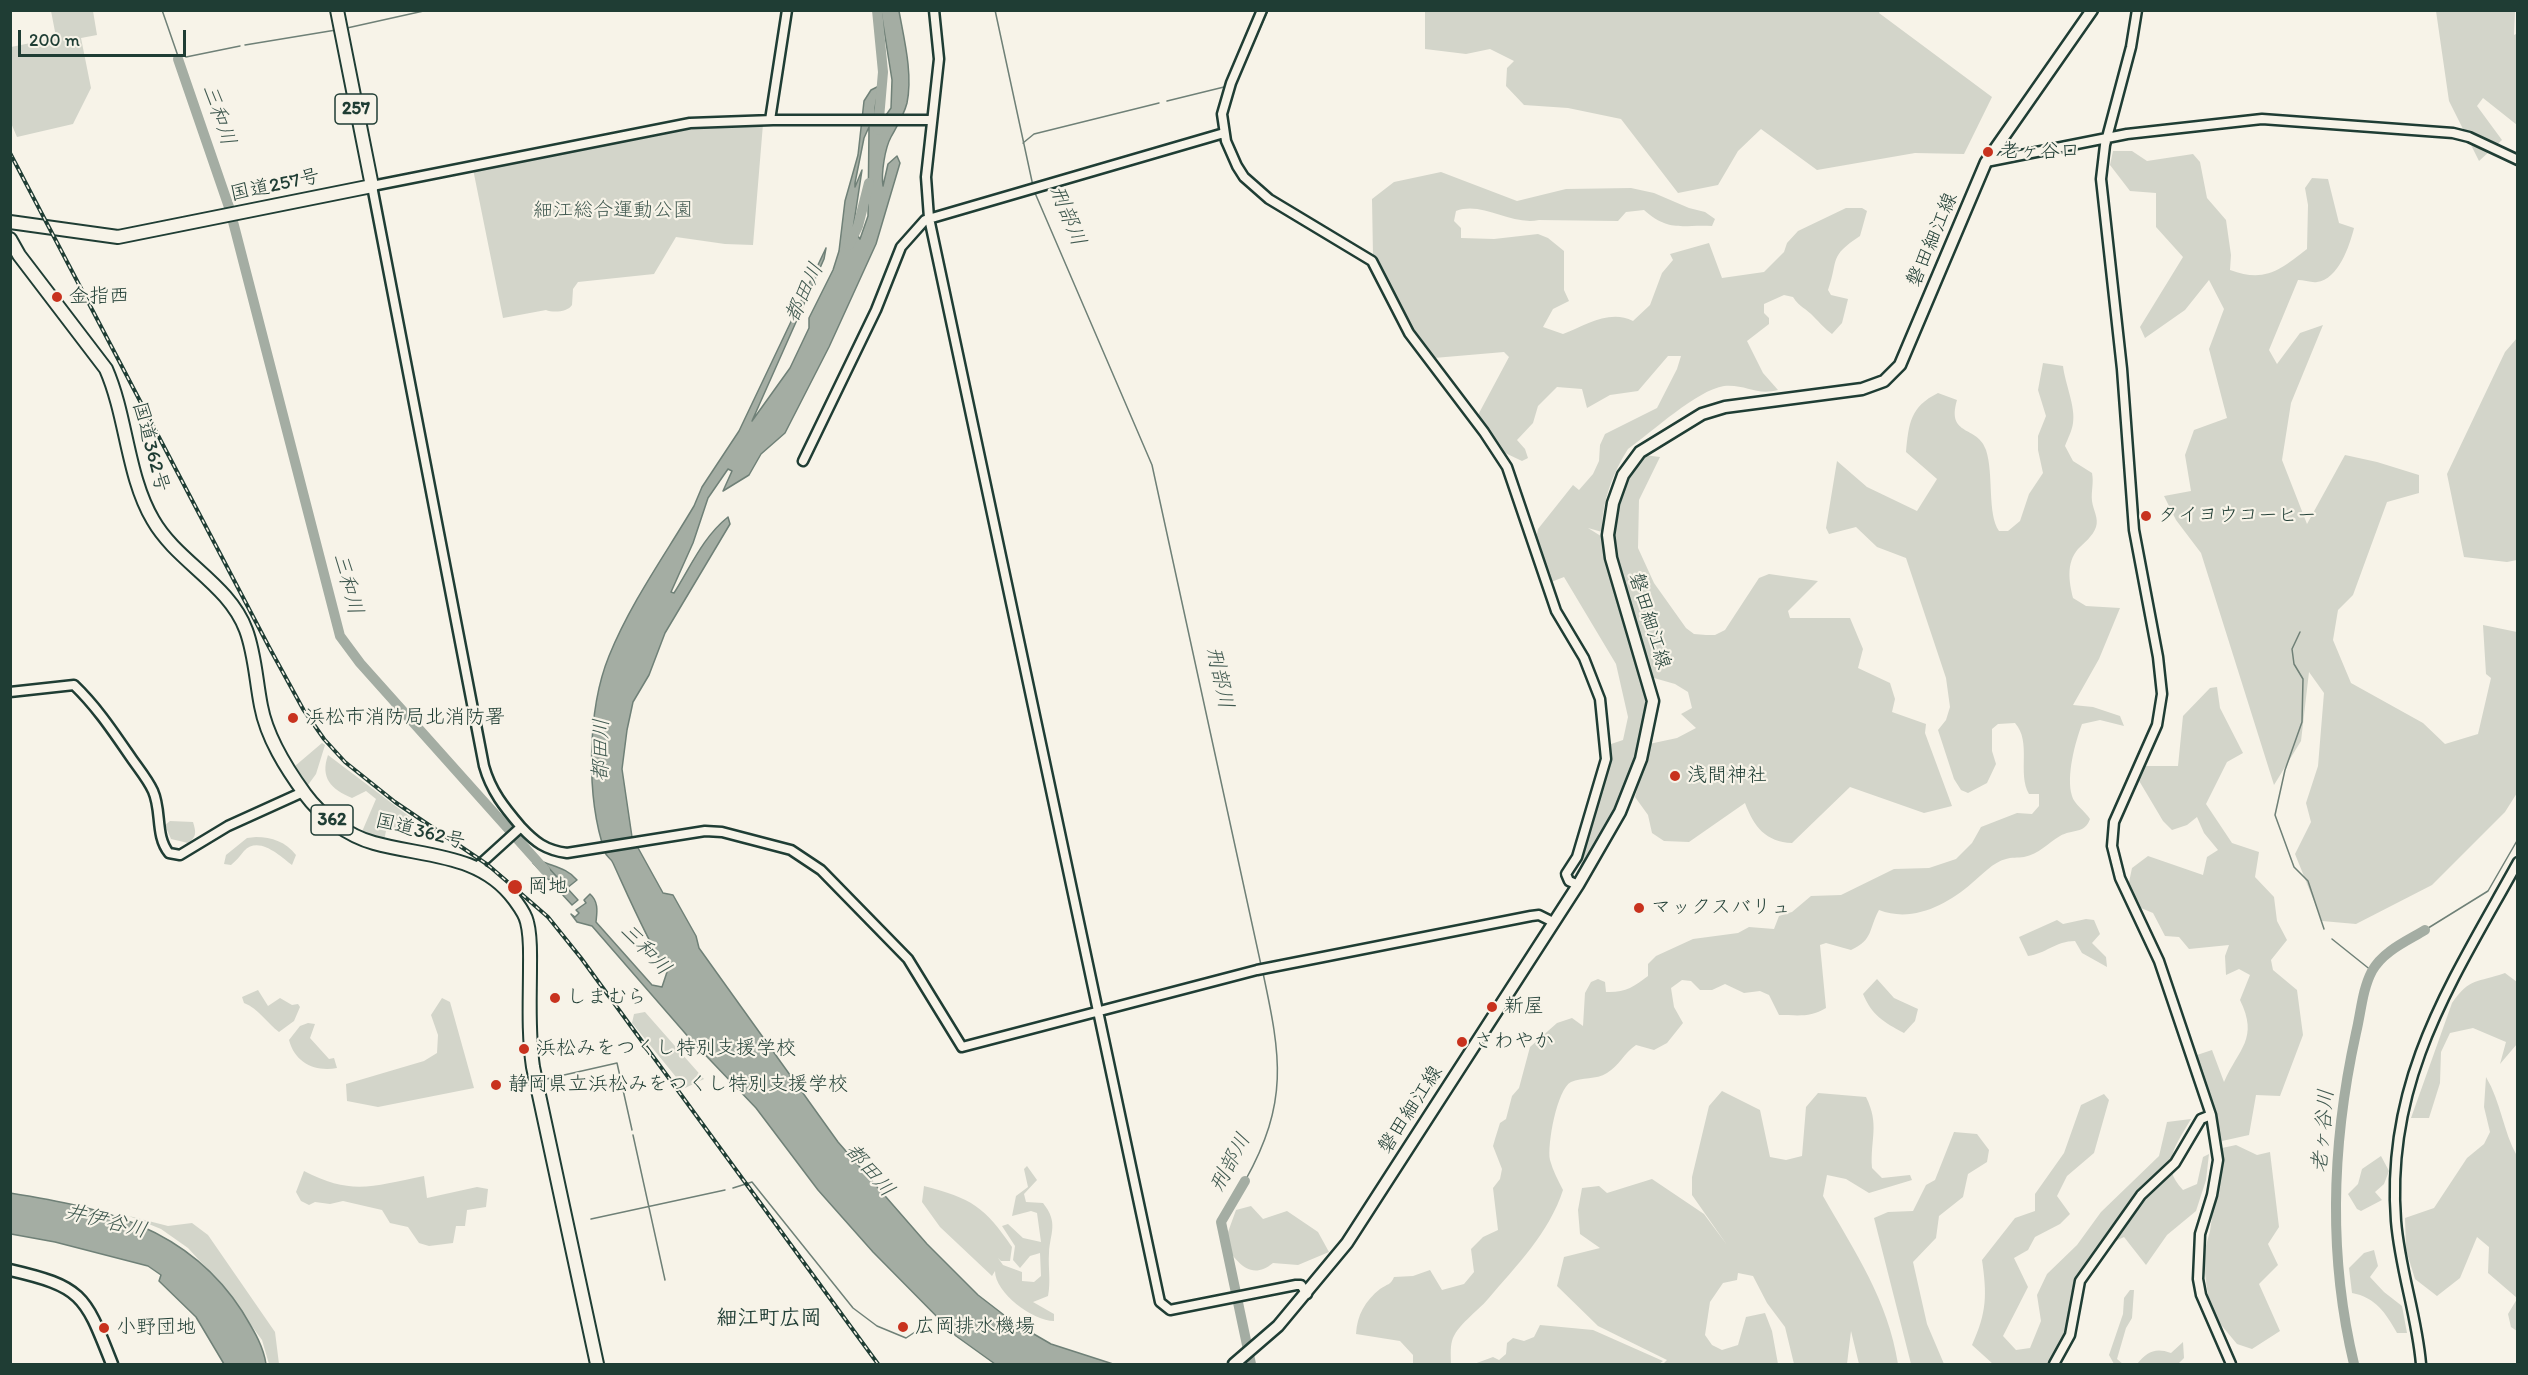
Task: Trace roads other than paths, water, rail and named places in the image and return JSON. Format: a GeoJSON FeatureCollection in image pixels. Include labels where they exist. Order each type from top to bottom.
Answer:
{"type":"FeatureCollection","features":[{"type":"Feature","properties":{"kind":"highway","name":"257"},"geometry":{"type":"LineString","coordinates":[[337,10],[372,186]]}},
{"type":"Feature","properties":{"kind":"highway","name":"国道257号"},"geometry":{"type":"LineString","coordinates":[[10,222],[118,237],[372,186]]}},
{"type":"Feature","properties":{"kind":"highway","name":"国道362号"},"geometry":{"type":"LineString","coordinates":[[10,239],[19,255],[106,369],[115,390],[140,490],[153,521],[173,548],[227,599],[238,614],[246,630],[253,654],[265,724],[271,739],[303,792],[319,810],[359,837],[373,843],[456,860],[477,867],[510,893],[527,920],[530,935],[529,1042],[597,1365]]}},
{"type":"Feature","properties":{"kind":"main road","name":"磐田細江線"},"geometry":{"type":"LineString","coordinates":[[1234,1365],[1278,1326],[1307,1294],[1347,1243],[1578,885],[1620,812],[1641,759],[1653,701],[1611,558],[1608,535],[1613,502],[1623,475],[1640,452],[1702,414],[1725,407],[1862,389],[1884,381],[1900,365],[1986,162],[2092,10]]}},
{"type":"Feature","properties":{"kind":"main road"},"geometry":{"type":"LineString","coordinates":[[10,1270],[51,1279],[70,1288],[84,1303],[96,1324],[112,1365]]}},
{"type":"Feature","properties":{"kind":"street"},"geometry":{"type":"LineString","coordinates":[[770,120],[787,10]]}},
{"type":"Feature","properties":{"kind":"street"},"geometry":{"type":"LineString","coordinates":[[934,10],[939,59],[926,177],[929,218],[1160,1302],[1170,1310],[1296,1285],[1301,1285],[1307,1294]]}},
{"type":"Feature","properties":{"kind":"street"},"geometry":{"type":"LineString","coordinates":[[1262,10],[1225,100],[1224,133],[1237,166],[1251,184],[1269,199],[1372,261],[1409,333],[1484,432],[1507,467],[1556,610],[1584,658],[1600,699],[1606,759],[1577,857],[1566,874],[1569,881],[1578,885]]}},
{"type":"Feature","properties":{"kind":"street"},"geometry":{"type":"LineString","coordinates":[[2137,10],[2135,31],[2102,168],[2102,199],[2122,369],[2133,520],[2158,657],[2162,694],[2157,725],[2114,822],[2112,846],[2120,878],[2159,961],[2211,1114],[2218,1160],[2212,1195],[2200,1234],[2198,1279],[2201,1295],[2231,1365]]}},
{"type":"Feature","properties":{"kind":"street"},"geometry":{"type":"LineString","coordinates":[[1986,162],[2108,137],[2278,118],[2453,133],[2469,137],[2517,160]]}},
{"type":"Feature","properties":{"kind":"street"},"geometry":{"type":"LineString","coordinates":[[932,120],[770,120],[690,123],[372,186],[484,766],[489,785],[519,829],[537,844],[550,851],[567,853],[705,831],[722,832],[791,850],[808,860],[908,958],[963,1047],[1257,970],[1531,916],[1539,915],[1553,922]]}},
{"type":"Feature","properties":{"kind":"street"},"geometry":{"type":"LineString","coordinates":[[803,461],[876,309],[901,247],[929,218],[1224,133]]}},
{"type":"Feature","properties":{"kind":"street"},"geometry":{"type":"LineString","coordinates":[[10,692],[74,685],[85,695],[100,712],[152,790],[158,805],[163,845],[169,853],[180,855],[228,826],[303,792]]}},
{"type":"Feature","properties":{"kind":"street"},"geometry":{"type":"LineString","coordinates":[[477,867],[519,829]]}},
{"type":"Feature","properties":{"kind":"street"},"geometry":{"type":"LineString","coordinates":[[2421,1365],[2396,1222],[2399,1131],[2411,1078],[2427,1032],[2517,862]]}},
{"type":"Feature","properties":{"kind":"street"},"geometry":{"type":"LineString","coordinates":[[2054,1365],[2070,1335],[2080,1281],[2110,1242],[2140,1195],[2175,1163],[2201,1119],[2211,1114]]}},
{"type":"Feature","properties":{"kind":"water"},"geometry":{"type":"Polygon","coordinates":[[[881,11],[899,11],[907,57],[909,92],[906,107],[885,154],[883,186],[888,164],[897,156],[900,163],[876,244],[829,347],[785,433],[761,454],[749,475],[723,491],[732,471],[728,469],[708,498],[693,543],[671,592],[674,593],[711,534],[728,517],[730,524],[665,633],[649,675],[633,702],[622,769],[632,837],[663,893],[673,895],[696,936],[699,948],[838,1142],[927,1244],[978,1295],[1013,1322],[1051,1344],[1113,1364],[995,1364],[956,1336],[873,1252],[818,1190],[756,1108],[691,1040],[592,926],[577,922],[571,914],[575,917],[579,913],[576,910],[586,903],[584,900],[590,894],[596,904],[596,922],[652,985],[662,987],[667,972],[645,932],[612,861],[606,854],[599,830],[592,780],[592,754],[596,702],[602,678],[618,636],[638,598],[694,506],[702,487],[739,431],[826,248],[824,259],[752,421],[790,368],[809,328],[809,318],[833,270],[839,251],[845,201],[858,155],[864,101],[871,90],[879,86],[875,108],[877,128],[891,108],[892,80],[881,11]],[[869,127],[864,138],[855,183],[855,187],[862,170],[853,229],[860,239],[868,216],[869,127]]]}},
{"type":"Feature","properties":{"kind":"water"},"geometry":{"type":"Polygon","coordinates":[[[530,853],[535,858],[572,875],[577,880],[567,888],[578,900],[572,905],[533,863],[530,853]]]}},
{"type":"Feature","properties":{"kind":"water","name":"井伊谷川"},"geometry":{"type":"Polygon","coordinates":[[[10,1193],[78,1206],[110,1215],[169,1240],[196,1259],[220,1282],[253,1330],[266,1364],[224,1364],[196,1317],[159,1281],[161,1275],[148,1266],[55,1242],[11,1234],[10,1193]]]}},
{"type":"Feature","properties":{"kind":"waterway"},"geometry":{"type":"LineString","coordinates":[[162,10],[179,59]]}},
{"type":"Feature","properties":{"kind":"waterway"},"geometry":{"type":"LineString","coordinates":[[347,28],[428,10]]}},
{"type":"Feature","properties":{"kind":"waterway","name":"都田川"},"geometry":{"type":"LineString","coordinates":[[877,10],[883,72],[878,130]]}},
{"type":"Feature","properties":{"kind":"waterway","name":"刑部川"},"geometry":{"type":"LineString","coordinates":[[995,10],[1033,186]]}},
{"type":"Feature","properties":{"kind":"waterway"},"geometry":{"type":"LineString","coordinates":[[1235,85],[1268,10]]}},
{"type":"Feature","properties":{"kind":"waterway"},"geometry":{"type":"LineString","coordinates":[[245,45],[336,30]]}},
{"type":"Feature","properties":{"kind":"waterway"},"geometry":{"type":"LineString","coordinates":[[186,57],[240,46]]}},
{"type":"Feature","properties":{"kind":"waterway","name":"三和川"},"geometry":{"type":"LineString","coordinates":[[178,59],[230,210],[340,636],[360,663],[545,870]]}},
{"type":"Feature","properties":{"kind":"waterway"},"geometry":{"type":"LineString","coordinates":[[1167,101],[1224,87]]}},
{"type":"Feature","properties":{"kind":"waterway"},"geometry":{"type":"LineString","coordinates":[[1023,143],[1034,134],[1159,103]]}},
{"type":"Feature","properties":{"kind":"waterway","name":"都田川"},"geometry":{"type":"LineString","coordinates":[[849,245],[858,226],[869,183]]}},
{"type":"Feature","properties":{"kind":"waterway","name":"刑部川"},"geometry":{"type":"LineString","coordinates":[[1035,193],[1152,465],[1261,965]]}},
{"type":"Feature","properties":{"kind":"waterway"},"geometry":{"type":"LineString","coordinates":[[2300,632],[2292,649],[2294,664],[2303,679],[2302,722],[2285,770],[2275,815],[2294,867],[2308,881],[2324,929]]}},
{"type":"Feature","properties":{"kind":"waterway"},"geometry":{"type":"LineString","coordinates":[[2425,930],[2488,891],[2518,839]]}},
{"type":"Feature","properties":{"kind":"waterway","name":"老ヶ谷川"},"geometry":{"type":"LineString","coordinates":[[2354,1364],[2340,1282],[2336,1199],[2338,1157],[2348,1074],[2364,994],[2372,971],[2389,952],[2425,930]]}},
{"type":"Feature","properties":{"kind":"waterway"},"geometry":{"type":"LineString","coordinates":[[2332,939],[2372,971]]}},
{"type":"Feature","properties":{"kind":"waterway","name":"刑部川"},"geometry":{"type":"LineString","coordinates":[[1245,1181],[1259,1153],[1275,1103],[1277,1055],[1263,973]]}},
{"type":"Feature","properties":{"kind":"waterway"},"geometry":{"type":"LineString","coordinates":[[542,1080],[617,1063],[632,1130]]}},
{"type":"Feature","properties":{"kind":"waterway"},"geometry":{"type":"LineString","coordinates":[[633,1135],[665,1280]]}},
{"type":"Feature","properties":{"kind":"waterway","name":"刑部川"},"geometry":{"type":"LineString","coordinates":[[1245,1181],[1221,1222],[1251,1364]]}},
{"type":"Feature","properties":{"kind":"waterway"},"geometry":{"type":"LineString","coordinates":[[733,1188],[752,1182],[853,1308],[877,1326],[906,1338],[915,1332]]}},
{"type":"Feature","properties":{"kind":"waterway"},"geometry":{"type":"LineString","coordinates":[[591,1219],[725,1190]]}},
{"type":"Feature","properties":{"kind":"railway"},"geometry":{"type":"LineString","coordinates":[[10,153],[269,647],[303,709],[324,739],[345,762],[395,802],[488,865],[548,917],[581,958],[878,1364]]}},
{"type":"Feature","properties":{"kind":"place","name":"老ヶ谷口"},"geometry":{"type":"Point","coordinates":[1988,152]}},
{"type":"Feature","properties":{"kind":"place","name":"金指西"},"geometry":{"type":"Point","coordinates":[57,297]}},
{"type":"Feature","properties":{"kind":"place","name":"タイヨウコーヒー"},"geometry":{"type":"Point","coordinates":[2146,516]}},
{"type":"Feature","properties":{"kind":"place","name":"浜松市消防局北消防署"},"geometry":{"type":"Point","coordinates":[293,718]}},
{"type":"Feature","properties":{"kind":"place","name":"浅間神社"},"geometry":{"type":"Point","coordinates":[1675,776]}},
{"type":"Feature","properties":{"kind":"place","name":"岡地"},"geometry":{"type":"Point","coordinates":[515,887]}},
{"type":"Feature","properties":{"kind":"place","name":"マックスバリュ"},"geometry":{"type":"Point","coordinates":[1639,908]}},
{"type":"Feature","properties":{"kind":"place","name":"しまむら"},"geometry":{"type":"Point","coordinates":[555,998]}},
{"type":"Feature","properties":{"kind":"place","name":"新屋"},"geometry":{"type":"Point","coordinates":[1492,1007]}},
{"type":"Feature","properties":{"kind":"place","name":"さわやか"},"geometry":{"type":"Point","coordinates":[1462,1042]}},
{"type":"Feature","properties":{"kind":"place","name":"浜松みをつくし特別支援学校"},"geometry":{"type":"Point","coordinates":[524,1049]}},
{"type":"Feature","properties":{"kind":"place","name":"静岡県立浜松みをつくし特別支援学校"},"geometry":{"type":"Point","coordinates":[496,1085]}},
{"type":"Feature","properties":{"kind":"place","name":"広岡排水機場"},"geometry":{"type":"Point","coordinates":[903,1327]}},
{"type":"Feature","properties":{"kind":"place","name":"小野団地"},"geometry":{"type":"Point","coordinates":[104,1328]}},
{"type":"Feature","properties":{"kind":"district","name":"細江町広岡"},"geometry":{"type":"Point","coordinates":[769,1319]}},
{"type":"Feature","properties":{"kind":"park label","name":"細江総合運動公園"},"geometry":{"type":"Point","coordinates":[613,211]}}]}
